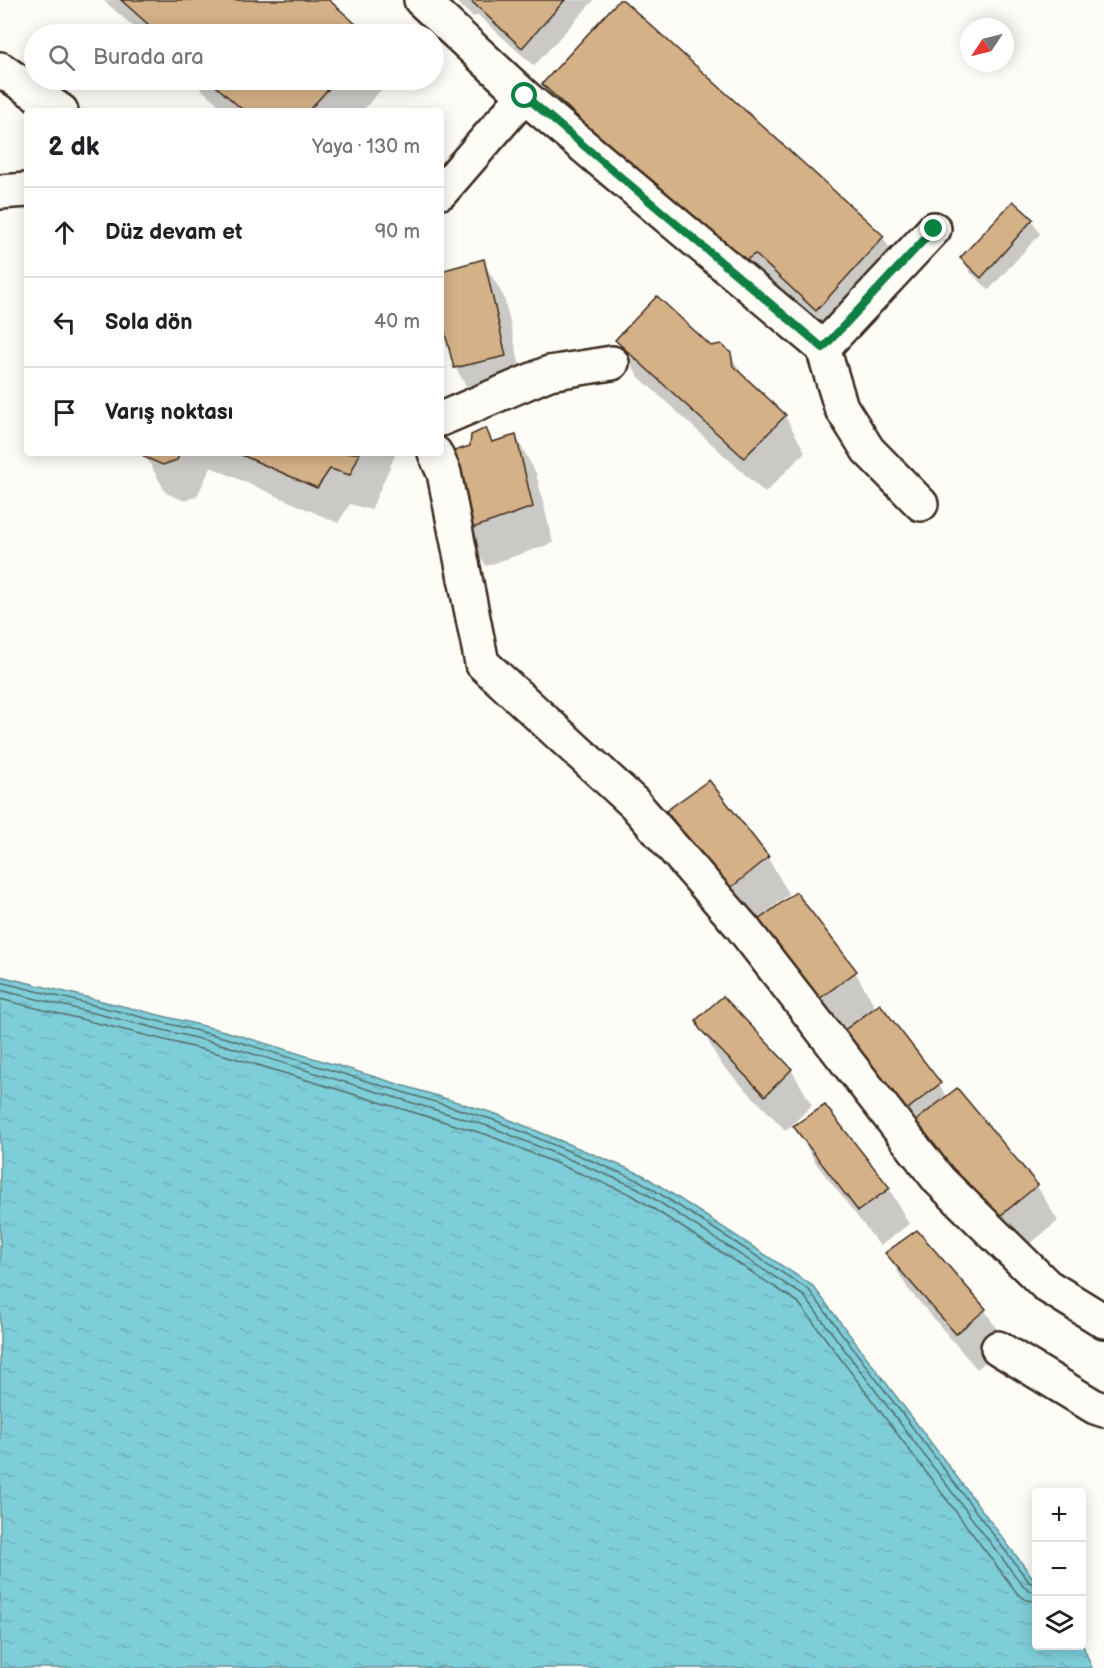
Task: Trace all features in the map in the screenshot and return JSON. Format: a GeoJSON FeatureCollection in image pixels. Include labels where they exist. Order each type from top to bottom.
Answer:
{"type":"FeatureCollection","features":[{"type":"Feature","properties":{"kind":"street"},"geometry":{"type":"LineString","coordinates":[[421,0],[525,96],[823,348],[841,407],[868,450],[921,504]]}},
{"type":"Feature","properties":{"kind":"street"},"geometry":{"type":"LineString","coordinates":[[0,69],[24,89]]}},
{"type":"Feature","properties":{"kind":"street"},"geometry":{"type":"LineString","coordinates":[[26,90],[44,105]]}},
{"type":"Feature","properties":{"kind":"street"},"geometry":{"type":"LineString","coordinates":[[444,189],[525,96]]}},
{"type":"Feature","properties":{"kind":"street"},"geometry":{"type":"LineString","coordinates":[[0,192],[24,190]]}},
{"type":"Feature","properties":{"kind":"street"},"geometry":{"type":"LineString","coordinates":[[823,348],[934,229]]}},
{"type":"Feature","properties":{"kind":"street"},"geometry":{"type":"LineString","coordinates":[[444,418],[549,373],[612,363]]}},
{"type":"Feature","properties":{"kind":"street"},"geometry":{"type":"LineString","coordinates":[[436,456],[444,473],[482,663],[634,803],[742,927],[939,1180],[1047,1286],[1104,1321]]}},
{"type":"Feature","properties":{"kind":"street"},"geometry":{"type":"LineString","coordinates":[[998,1348],[1095,1407],[1104,1410]]}},
{"type":"Feature","properties":{"kind":"water"},"geometry":{"type":"Polygon","coordinates":[[[0,976],[228,1032],[496,1114],[643,1175],[813,1286],[1032,1577],[1032,1650],[1085,1650],[1092,1668],[0,1668],[0,976]]]}},
{"type":"Feature","properties":{"kind":"building"},"geometry":{"type":"Polygon","coordinates":[[[121,0],[329,0],[356,24],[148,24],[121,0]]]}},
{"type":"Feature","properties":{"kind":"building"},"geometry":{"type":"Polygon","coordinates":[[[470,0],[565,0],[522,48],[470,0]]]}},
{"type":"Feature","properties":{"kind":"building"},"geometry":{"type":"Polygon","coordinates":[[[619,0],[623,0],[884,236],[816,311],[755,254],[736,267],[708,236],[542,84],[619,0]]]}},
{"type":"Feature","properties":{"kind":"building"},"geometry":{"type":"Polygon","coordinates":[[[220,90],[328,90],[311,108],[241,108],[220,90]]]}},
{"type":"Feature","properties":{"kind":"building"},"geometry":{"type":"Polygon","coordinates":[[[1013,201],[1033,219],[981,278],[960,258],[1013,201]]]}},
{"type":"Feature","properties":{"kind":"building"},"geometry":{"type":"Polygon","coordinates":[[[484,259],[506,356],[454,368],[444,330],[444,270],[484,259]]]}},
{"type":"Feature","properties":{"kind":"building"},"geometry":{"type":"Polygon","coordinates":[[[657,296],[711,346],[721,344],[731,353],[733,366],[786,415],[744,458],[615,340],[657,296]]]}},
{"type":"Feature","properties":{"kind":"building"},"geometry":{"type":"Polygon","coordinates":[[[486,428],[492,442],[516,435],[533,507],[464,531],[445,454],[470,446],[471,435],[486,428]]]}},
{"type":"Feature","properties":{"kind":"building"},"geometry":{"type":"Polygon","coordinates":[[[179,456],[177,460],[163,465],[144,457],[179,456]]]}},
{"type":"Feature","properties":{"kind":"building"},"geometry":{"type":"Polygon","coordinates":[[[244,456],[359,456],[350,475],[330,469],[317,488],[244,456]]]}},
{"type":"Feature","properties":{"kind":"building"},"geometry":{"type":"Polygon","coordinates":[[[709,780],[769,857],[728,890],[666,811],[709,780]]]}},
{"type":"Feature","properties":{"kind":"building"},"geometry":{"type":"Polygon","coordinates":[[[796,892],[857,971],[815,1002],[754,923],[796,892]]]}},
{"type":"Feature","properties":{"kind":"building"},"geometry":{"type":"Polygon","coordinates":[[[723,996],[792,1069],[765,1096],[699,1028],[696,1020],[723,996]]]}},
{"type":"Feature","properties":{"kind":"building"},"geometry":{"type":"Polygon","coordinates":[[[880,1004],[941,1083],[900,1115],[839,1034],[880,1004]]]}},
{"type":"Feature","properties":{"kind":"building"},"geometry":{"type":"Polygon","coordinates":[[[957,1088],[1038,1185],[995,1220],[916,1127],[918,1119],[957,1088]]]}},
{"type":"Feature","properties":{"kind":"building"},"geometry":{"type":"Polygon","coordinates":[[[825,1105],[890,1188],[858,1211],[793,1126],[825,1105]]]}},
{"type":"Feature","properties":{"kind":"building"},"geometry":{"type":"Polygon","coordinates":[[[917,1230],[986,1309],[956,1334],[885,1253],[917,1230]]]}},
{"type":"Feature","properties":{"kind":"route"},"geometry":{"type":"LineString","coordinates":[[525,96],[823,348],[934,229]]}}]}
